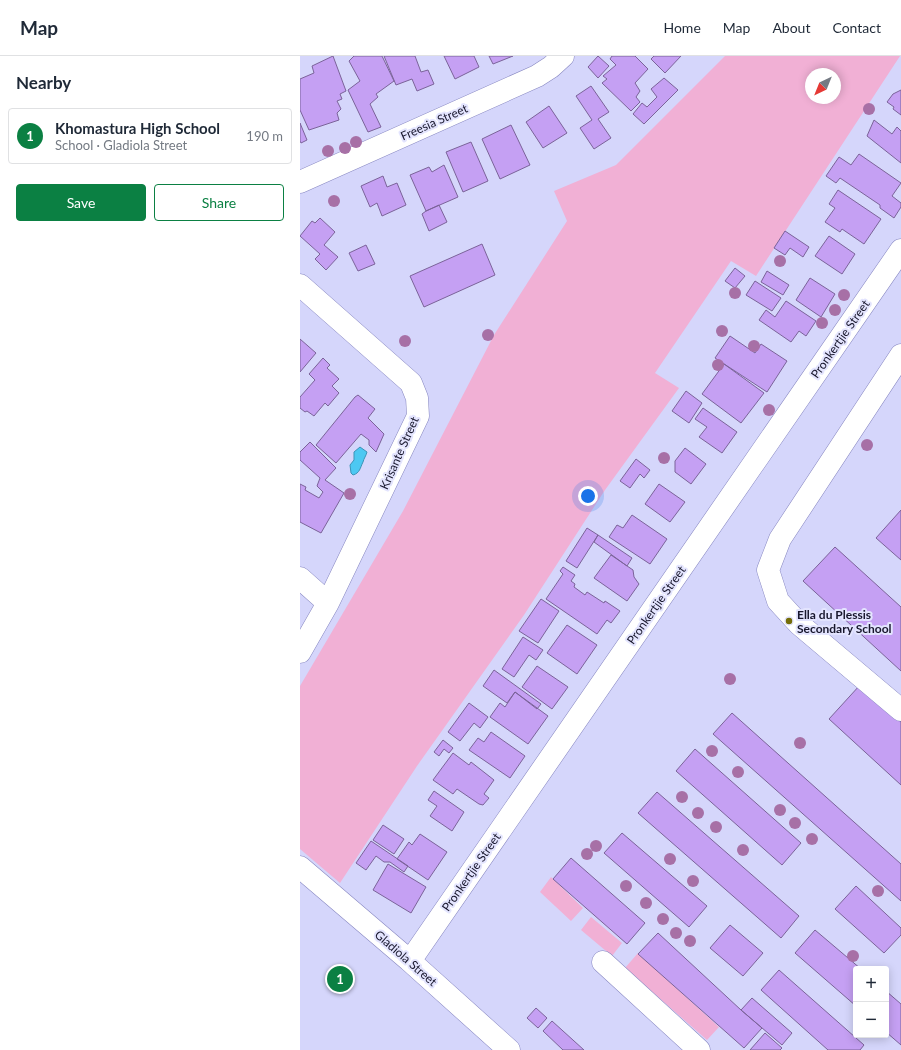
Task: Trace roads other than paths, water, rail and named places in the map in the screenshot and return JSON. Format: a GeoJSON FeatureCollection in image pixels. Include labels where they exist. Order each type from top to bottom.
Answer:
{"type":"FeatureCollection","features":[{"type":"Feature","properties":{"kind":"street","name":"Freesia Street"},"geometry":{"type":"LineString","coordinates":[[300,182],[537,76],[564,56]]}},
{"type":"Feature","properties":{"kind":"street","name":"Pronkertjie Street"},"geometry":{"type":"LineString","coordinates":[[410,961],[901,250]]}},
{"type":"Feature","properties":{"kind":"street","name":"Krisante Street"},"geometry":{"type":"LineString","coordinates":[[300,285],[411,383],[417,398],[418,416],[328,603],[300,652]]}},
{"type":"Feature","properties":{"kind":"street"},"geometry":{"type":"LineString","coordinates":[[901,356],[780,539],[768,570],[778,601],[799,624],[901,710]]}},
{"type":"Feature","properties":{"kind":"street"},"geometry":{"type":"LineString","coordinates":[[300,578],[328,603]]}},
{"type":"Feature","properties":{"kind":"street","name":"Gladiola Street"},"geometry":{"type":"LineString","coordinates":[[300,867],[410,961],[510,1050]]}},
{"type":"Feature","properties":{"kind":"street"},"geometry":{"type":"LineString","coordinates":[[602,962],[699,1050]]}},
{"type":"Feature","properties":{"kind":"water"},"geometry":{"type":"Polygon","coordinates":[[[360,447],[367,452],[360,470],[353,475],[351,473],[350,465],[354,460],[354,452],[360,447]]]}},
{"type":"Feature","properties":{"kind":"place","name":"Ella du Plessis Secondary School"},"geometry":{"type":"Point","coordinates":[789,621]}},
{"type":"Feature","properties":{"kind":"place","name":"Khomastura High School"},"geometry":{"type":"Point","coordinates":[340,979]}}]}
